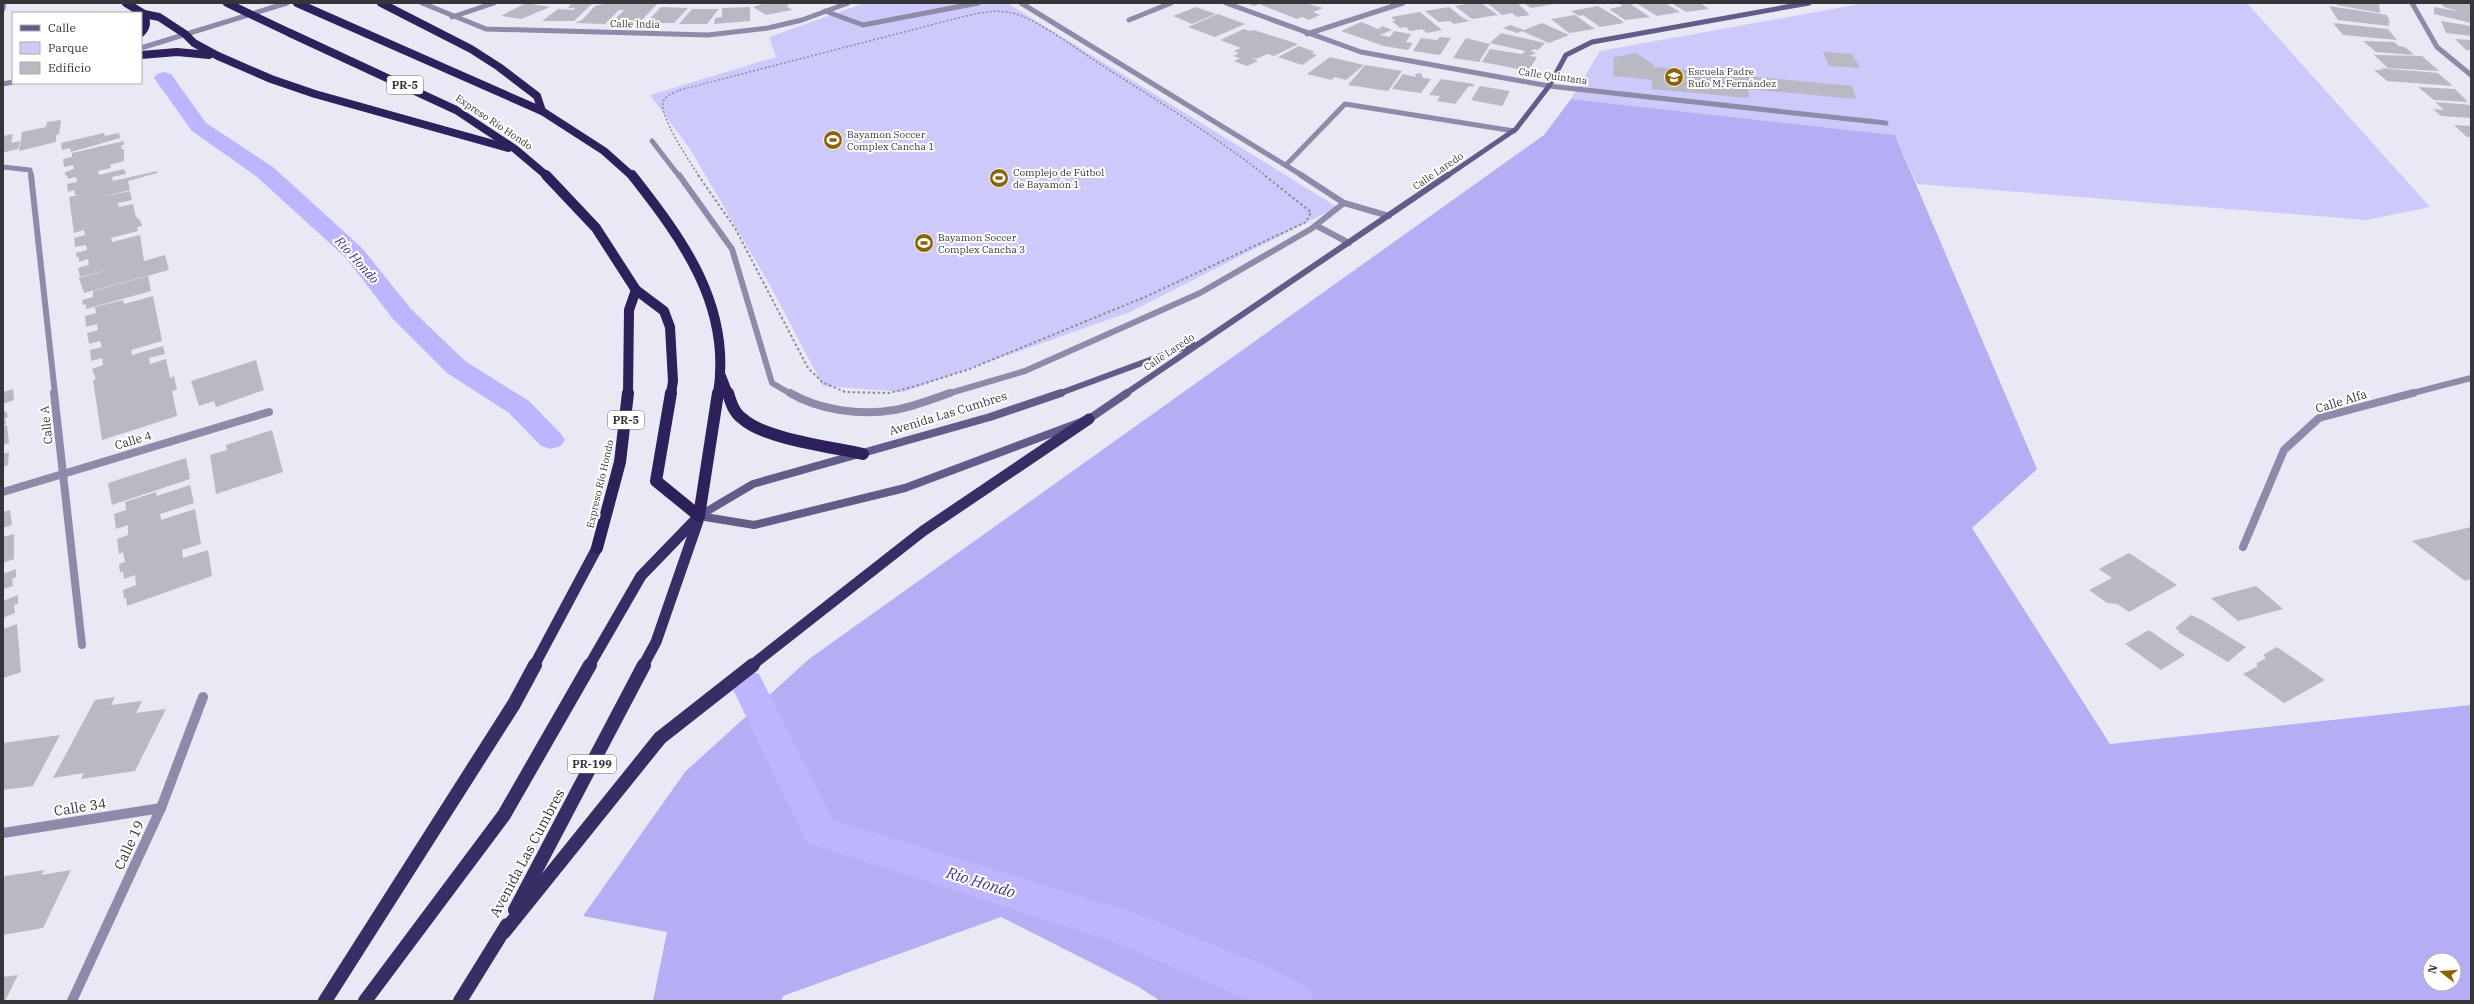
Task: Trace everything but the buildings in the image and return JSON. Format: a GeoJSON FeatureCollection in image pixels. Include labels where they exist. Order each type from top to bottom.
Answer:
{"type":"FeatureCollection","features":[{"type":"Feature","properties":{"kind":"highway"},"geometry":{"type":"LineString","coordinates":[[126,3],[141,12]]}},
{"type":"Feature","properties":{"kind":"highway","name":"Expreso Río Hondo"},"geometry":{"type":"LineString","coordinates":[[227,3],[427,95],[456,110],[515,149],[557,184],[596,228],[636,290],[629,310],[628,405],[620,462],[597,548]]}},
{"type":"Feature","properties":{"kind":"highway","name":"Expreso Río Hondo"},"geometry":{"type":"LineString","coordinates":[[297,3],[542,111],[604,151],[630,174],[670,224],[700,274],[711,301],[718,336],[721,376],[699,516]]}},
{"type":"Feature","properties":{"kind":"highway"},"geometry":{"type":"LineString","coordinates":[[381,3],[457,42],[499,66],[537,96],[542,111]]}},
{"type":"Feature","properties":{"kind":"highway"},"geometry":{"type":"LineString","coordinates":[[142,32],[145,29],[147,21],[144,14]]}},
{"type":"Feature","properties":{"kind":"highway"},"geometry":{"type":"LineString","coordinates":[[144,14],[159,17],[185,34],[194,43],[218,56],[292,87],[395,114],[472,140],[515,149]]}},
{"type":"Feature","properties":{"kind":"highway"},"geometry":{"type":"LineString","coordinates":[[142,55],[177,52],[218,56]]}},
{"type":"Feature","properties":{"kind":"highway"},"geometry":{"type":"LineString","coordinates":[[365,1001],[504,815],[641,576],[699,516],[656,481],[674,381],[670,327],[664,311],[636,290]]}},
{"type":"Feature","properties":{"kind":"highway"},"geometry":{"type":"LineString","coordinates":[[721,376],[736,413],[744,422],[761,431],[863,454]]}},
{"type":"Feature","properties":{"kind":"highway"},"geometry":{"type":"LineString","coordinates":[[504,932],[660,738],[923,530],[1089,419]]}},
{"type":"Feature","properties":{"kind":"highway","name":"Avenida Las Cumbres"},"geometry":{"type":"LineString","coordinates":[[460,1001],[504,932],[656,642],[699,516]]}},
{"type":"Feature","properties":{"kind":"highway"},"geometry":{"type":"LineString","coordinates":[[325,1001],[514,704],[597,548]]}},
{"type":"Feature","properties":{"kind":"main road","name":"Calle Laredo"},"geometry":{"type":"LineString","coordinates":[[1089,419],[1514,131],[1549,86],[1566,55],[1592,42],[1810,3]]}},
{"type":"Feature","properties":{"kind":"main road","name":"Avenida Las Cumbres"},"geometry":{"type":"LineString","coordinates":[[699,516],[753,484],[990,417],[1092,383],[1206,339]]}},
{"type":"Feature","properties":{"kind":"main road"},"geometry":{"type":"LineString","coordinates":[[699,516],[754,525],[904,488],[1089,419]]}},
{"type":"Feature","properties":{"kind":"street"},"geometry":{"type":"LineString","coordinates":[[3,9],[4,3]]}},
{"type":"Feature","properties":{"kind":"street"},"geometry":{"type":"LineString","coordinates":[[142,48],[287,3]]}},
{"type":"Feature","properties":{"kind":"street","name":"Calle India"},"geometry":{"type":"LineString","coordinates":[[422,3],[452,17],[486,29],[708,35],[768,28],[802,20],[848,3]]}},
{"type":"Feature","properties":{"kind":"street"},"geometry":{"type":"LineString","coordinates":[[452,17],[494,3]]}},
{"type":"Feature","properties":{"kind":"street"},"geometry":{"type":"LineString","coordinates":[[951,3],[958,8]]}},
{"type":"Feature","properties":{"kind":"street"},"geometry":{"type":"LineString","coordinates":[[825,11],[863,25],[978,3]]}},
{"type":"Feature","properties":{"kind":"street"},"geometry":{"type":"LineString","coordinates":[[1021,3],[1286,165],[1344,203],[1389,216]]}},
{"type":"Feature","properties":{"kind":"street"},"geometry":{"type":"LineString","coordinates":[[1129,20],[1172,3]]}},
{"type":"Feature","properties":{"kind":"street","name":"Calle Quintana"},"geometry":{"type":"LineString","coordinates":[[1226,3],[1307,34],[1361,52],[1549,86],[1886,122]]}},
{"type":"Feature","properties":{"kind":"street"},"geometry":{"type":"LineString","coordinates":[[1307,34],[1403,3]]}},
{"type":"Feature","properties":{"kind":"street"},"geometry":{"type":"LineString","coordinates":[[2412,3],[2437,47],[2471,75]]}},
{"type":"Feature","properties":{"kind":"street"},"geometry":{"type":"LineString","coordinates":[[1286,165],[1345,104],[1514,131]]}},
{"type":"Feature","properties":{"kind":"street"},"geometry":{"type":"LineString","coordinates":[[652,141],[699,201],[732,249],[758,341],[772,383],[803,401],[851,412],[894,410],[1025,371],[1200,293],[1317,226],[1344,203]]}},
{"type":"Feature","properties":{"kind":"street","name":"Calle A"},"geometry":{"type":"LineString","coordinates":[[3,167],[30,170],[82,645]]}},
{"type":"Feature","properties":{"kind":"street"},"geometry":{"type":"LineString","coordinates":[[1317,226],[1349,242]]}},
{"type":"Feature","properties":{"kind":"street","name":"Calle Alfa"},"geometry":{"type":"LineString","coordinates":[[2243,547],[2284,450],[2319,418],[2471,378]]}},
{"type":"Feature","properties":{"kind":"street","name":"Calle 4"},"geometry":{"type":"LineString","coordinates":[[3,492],[269,412]]}},
{"type":"Feature","properties":{"kind":"street","name":"Calle 19"},"geometry":{"type":"LineString","coordinates":[[72,1001],[161,808],[203,697]]}},
{"type":"Feature","properties":{"kind":"street","name":"Calle 34"},"geometry":{"type":"LineString","coordinates":[[3,833],[161,808]]}},
{"type":"Feature","properties":{"kind":"path"},"geometry":{"type":"LineString","coordinates":[[989,12],[1007,12],[1028,19],[1165,106],[1262,173],[1311,212],[1310,216],[1306,222],[1164,289],[967,370],[889,393],[845,392],[822,382],[808,368],[799,354],[735,228],[702,181],[669,124],[662,107],[664,100],[669,95],[680,90],[950,20],[989,12]]}},
{"type":"Feature","properties":{"kind":"green space","name":"Complejo de Fútbol de Bayamón 1"},"geometry":{"type":"Polygon","coordinates":[[[865,3],[1007,3],[1337,207],[1130,312],[903,392],[823,386],[771,287],[690,149],[650,95],[776,57],[769,37],[865,3]]]}},
{"type":"Feature","properties":{"kind":"green space"},"geometry":{"type":"Polygon","coordinates":[[[1866,3],[2247,3],[2430,207],[2367,220],[1917,184],[1895,135],[1571,99],[1600,51],[1866,3]]]}},
{"type":"Feature","properties":{"kind":"shaded area"},"geometry":{"type":"Polygon","coordinates":[[[1571,99],[1895,135],[2037,469],[1972,528],[2110,744],[2471,705],[2471,1001],[1160,1001],[1139,987],[1001,917],[783,996],[781,1001],[653,1001],[667,932],[583,916],[685,772],[809,659],[1544,135],[1571,99]]]}},
{"type":"Feature","properties":{"kind":"waterway","name":"Río Hondo"},"geometry":{"type":"LineString","coordinates":[[164,78],[199,127],[265,172],[354,253],[402,314],[456,367],[519,407],[551,440]]}},
{"type":"Feature","properties":{"kind":"waterway","name":"Río Hondo"},"geometry":{"type":"LineString","coordinates":[[747,683],[820,832],[1124,927],[1254,981],[1293,1001]]}},
{"type":"Feature","properties":{"kind":"place","name":"Escuela Padre Rufo M. Fernández"},"geometry":{"type":"Point","coordinates":[1674,77]}},
{"type":"Feature","properties":{"kind":"place","name":"Bayamon Soccer Complex Cancha 1"},"geometry":{"type":"Point","coordinates":[833,140]}},
{"type":"Feature","properties":{"kind":"place","name":"Complejo de Fútbol de Bayamón 1"},"geometry":{"type":"Point","coordinates":[999,178]}},
{"type":"Feature","properties":{"kind":"place","name":"Bayamon Soccer Complex Cancha 3"},"geometry":{"type":"Point","coordinates":[924,243]}}]}
